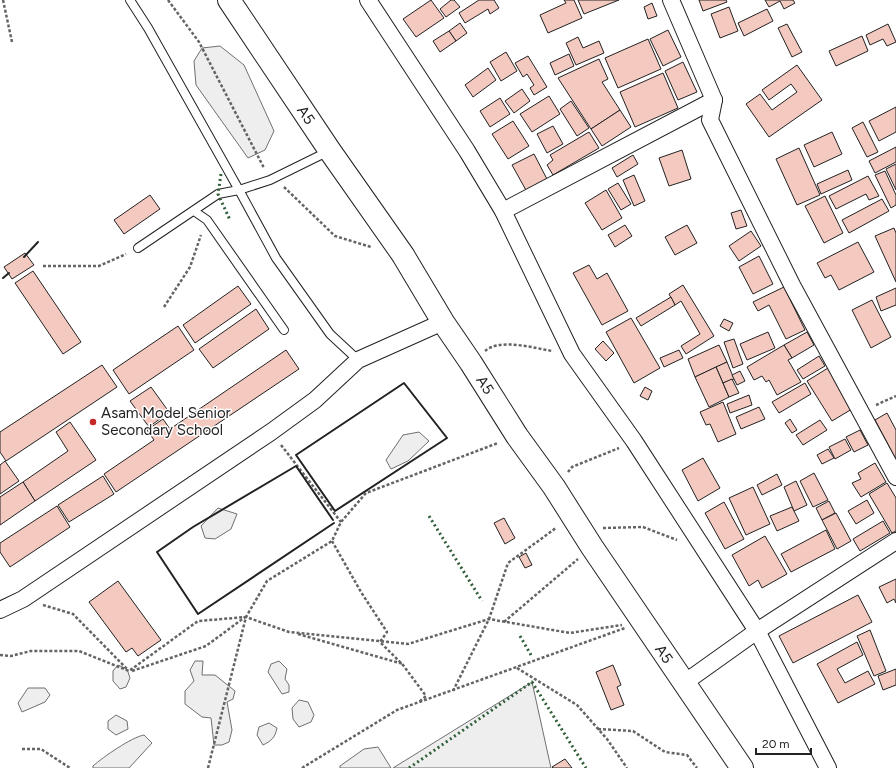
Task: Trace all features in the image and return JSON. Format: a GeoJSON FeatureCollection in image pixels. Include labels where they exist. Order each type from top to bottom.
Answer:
{"type":"FeatureCollection","features":[{"type":"Feature","properties":{"kind":"highway","name":"A5"},"geometry":{"type":"LineString","coordinates":[[229,0],[330,151],[404,255],[442,322],[471,363],[517,436],[554,487],[642,622],[742,768]]}},
{"type":"Feature","properties":{"kind":"street"},"geometry":{"type":"LineString","coordinates":[[368,0],[467,151],[503,211],[572,354],[634,441],[705,553],[757,631],[828,768]]}},
{"type":"Feature","properties":{"kind":"street"},"geometry":{"type":"LineString","coordinates":[[671,0],[714,100],[710,120],[792,285],[896,477]]}},
{"type":"Feature","properties":{"kind":"street"},"geometry":{"type":"LineString","coordinates":[[503,211],[714,100]]}},
{"type":"Feature","properties":{"kind":"street"},"geometry":{"type":"LineString","coordinates":[[0,610],[23,599],[271,432],[315,400],[358,360],[442,322]]}},
{"type":"Feature","properties":{"kind":"street"},"geometry":{"type":"LineString","coordinates":[[684,683],[757,631],[896,541]]}},
{"type":"Feature","properties":{"kind":"lane"},"geometry":{"type":"LineString","coordinates":[[130,0],[148,28],[276,258],[330,334],[358,360]]}},
{"type":"Feature","properties":{"kind":"lane"},"geometry":{"type":"LineString","coordinates":[[138,248],[218,194],[239,190],[270,180],[330,151]]}},
{"type":"Feature","properties":{"kind":"lane"},"geometry":{"type":"LineString","coordinates":[[194,211],[207,220],[284,330]]}},
{"type":"Feature","properties":{"kind":"path"},"geometry":{"type":"LineString","coordinates":[[3,0],[12,42]]}},
{"type":"Feature","properties":{"kind":"path"},"geometry":{"type":"LineString","coordinates":[[168,0],[199,42],[270,180],[284,187],[335,236],[373,247]]}},
{"type":"Feature","properties":{"kind":"path"},"geometry":{"type":"LineString","coordinates":[[164,307],[190,267],[207,220]]}},
{"type":"Feature","properties":{"kind":"path"},"geometry":{"type":"LineString","coordinates":[[43,266],[99,266],[138,248]]}},
{"type":"Feature","properties":{"kind":"path"},"geometry":{"type":"LineString","coordinates":[[471,363],[490,346],[511,345],[572,354]]}},
{"type":"Feature","properties":{"kind":"path"},"geometry":{"type":"LineString","coordinates":[[861,412],[896,396]]}},
{"type":"Feature","properties":{"kind":"path"},"geometry":{"type":"LineString","coordinates":[[271,432],[341,522]]}},
{"type":"Feature","properties":{"kind":"path"},"geometry":{"type":"LineString","coordinates":[[208,768],[246,617],[267,581],[332,541],[341,522],[366,493],[517,436]]}},
{"type":"Feature","properties":{"kind":"path"},"geometry":{"type":"LineString","coordinates":[[554,487],[572,467],[634,441]]}},
{"type":"Feature","properties":{"kind":"path"},"geometry":{"type":"LineString","coordinates":[[453,691],[489,619],[508,563],[576,521],[643,527],[663,534],[705,553]]}},
{"type":"Feature","properties":{"kind":"path"},"geometry":{"type":"LineString","coordinates":[[332,541],[361,592],[388,632],[380,642]]}},
{"type":"Feature","properties":{"kind":"path"},"geometry":{"type":"LineString","coordinates":[[504,622],[592,547]]}},
{"type":"Feature","properties":{"kind":"path"},"geometry":{"type":"LineString","coordinates":[[23,599],[73,614],[129,671]]}},
{"type":"Feature","properties":{"kind":"path"},"geometry":{"type":"LineString","coordinates":[[129,671],[198,621],[246,617],[290,632],[403,665]]}},
{"type":"Feature","properties":{"kind":"path"},"geometry":{"type":"LineString","coordinates":[[0,655],[11,656],[31,651],[79,651],[129,671],[206,646],[246,617]]}},
{"type":"Feature","properties":{"kind":"path"},"geometry":{"type":"LineString","coordinates":[[290,632],[408,644],[489,619],[570,633],[642,622]]}},
{"type":"Feature","properties":{"kind":"path"},"geometry":{"type":"LineString","coordinates":[[302,768],[397,710],[642,622]]}},
{"type":"Feature","properties":{"kind":"path"},"geometry":{"type":"LineString","coordinates":[[380,642],[403,665],[426,696],[417,703]]}},
{"type":"Feature","properties":{"kind":"path"},"geometry":{"type":"LineString","coordinates":[[516,668],[577,705],[598,729],[627,768]]}},
{"type":"Feature","properties":{"kind":"path"},"geometry":{"type":"LineString","coordinates":[[598,729],[633,731],[665,752],[687,755],[697,768]]}},
{"type":"Feature","properties":{"kind":"path"},"geometry":{"type":"LineString","coordinates":[[22,749],[41,749],[70,768]]}},
{"type":"Feature","properties":{"kind":"shaded area"},"geometry":{"type":"Polygon","coordinates":[[[220,46],[244,65],[274,131],[265,150],[248,158],[196,85],[194,61],[202,48],[220,46]]]}},
{"type":"Feature","properties":{"kind":"shaded area"},"geometry":{"type":"Polygon","coordinates":[[[419,432],[429,441],[408,461],[391,469],[386,460],[403,435],[419,432]]]}},
{"type":"Feature","properties":{"kind":"shaded area"},"geometry":{"type":"Polygon","coordinates":[[[218,508],[237,514],[231,529],[215,539],[205,538],[201,526],[218,508]]]}},
{"type":"Feature","properties":{"kind":"shaded area"},"geometry":{"type":"Polygon","coordinates":[[[195,661],[203,661],[202,675],[215,675],[235,691],[233,699],[227,702],[232,730],[229,742],[222,745],[214,745],[211,718],[202,717],[185,704],[185,691],[194,681],[190,670],[195,661]]]}},
{"type":"Feature","properties":{"kind":"shaded area"},"geometry":{"type":"Polygon","coordinates":[[[279,661],[287,669],[285,679],[289,685],[289,692],[282,694],[268,672],[271,664],[279,661]]]}},
{"type":"Feature","properties":{"kind":"shaded area"},"geometry":{"type":"Polygon","coordinates":[[[118,665],[127,669],[130,678],[126,687],[120,689],[113,681],[113,671],[118,665]]]}},
{"type":"Feature","properties":{"kind":"shaded area"},"geometry":{"type":"Polygon","coordinates":[[[532,682],[551,768],[393,768],[532,682]]]}},
{"type":"Feature","properties":{"kind":"shaded area"},"geometry":{"type":"Polygon","coordinates":[[[28,688],[45,688],[50,695],[45,702],[22,712],[18,703],[28,688]]]}},
{"type":"Feature","properties":{"kind":"shaded area"},"geometry":{"type":"Polygon","coordinates":[[[299,700],[308,702],[314,715],[311,722],[299,727],[293,719],[292,708],[299,700]]]}},
{"type":"Feature","properties":{"kind":"shaded area"},"geometry":{"type":"Polygon","coordinates":[[[116,715],[127,721],[128,729],[116,735],[108,729],[108,721],[116,715]]]}},
{"type":"Feature","properties":{"kind":"shaded area"},"geometry":{"type":"Polygon","coordinates":[[[269,723],[277,728],[272,739],[263,745],[257,735],[259,727],[269,723]]]}},
{"type":"Feature","properties":{"kind":"shaded area"},"geometry":{"type":"Polygon","coordinates":[[[144,735],[152,743],[129,768],[93,768],[93,766],[98,762],[118,748],[132,739],[144,735]]]}},
{"type":"Feature","properties":{"kind":"shaded area"},"geometry":{"type":"Polygon","coordinates":[[[378,747],[391,768],[340,768],[340,766],[364,749],[378,747]]]}},
{"type":"Feature","properties":{"kind":"building"},"geometry":{"type":"Polygon","coordinates":[[[431,0],[444,18],[416,37],[403,19],[431,0]]]}},
{"type":"Feature","properties":{"kind":"building"},"geometry":{"type":"Polygon","coordinates":[[[451,0],[454,0],[460,7],[446,17],[440,9],[451,0]]]}},
{"type":"Feature","properties":{"kind":"building"},"geometry":{"type":"Polygon","coordinates":[[[479,0],[494,0],[499,8],[490,14],[488,9],[465,23],[459,13],[479,0]]]}},
{"type":"Feature","properties":{"kind":"building"},"geometry":{"type":"Polygon","coordinates":[[[564,0],[574,0],[582,18],[548,33],[540,15],[566,3],[564,0]]]}},
{"type":"Feature","properties":{"kind":"building"},"geometry":{"type":"Polygon","coordinates":[[[578,0],[619,0],[584,14],[578,0]]]}},
{"type":"Feature","properties":{"kind":"building"},"geometry":{"type":"Polygon","coordinates":[[[699,0],[726,0],[727,2],[703,11],[699,0]]]}},
{"type":"Feature","properties":{"kind":"building"},"geometry":{"type":"Polygon","coordinates":[[[765,0],[793,0],[795,3],[784,9],[780,1],[769,7],[765,0]]]}},
{"type":"Feature","properties":{"kind":"building"},"geometry":{"type":"Polygon","coordinates":[[[652,3],[657,16],[648,19],[644,7],[652,3]]]}},
{"type":"Feature","properties":{"kind":"building"},"geometry":{"type":"Polygon","coordinates":[[[729,7],[738,31],[720,38],[711,14],[729,7]]]}},
{"type":"Feature","properties":{"kind":"building"},"geometry":{"type":"Polygon","coordinates":[[[767,9],[773,21],[744,36],[738,23],[767,9]]]}},
{"type":"Feature","properties":{"kind":"building"},"geometry":{"type":"Polygon","coordinates":[[[460,23],[467,33],[456,41],[449,31],[460,23]]]}},
{"type":"Feature","properties":{"kind":"building"},"geometry":{"type":"Polygon","coordinates":[[[787,24],[802,52],[792,57],[778,28],[787,24]]]}},
{"type":"Feature","properties":{"kind":"building"},"geometry":{"type":"Polygon","coordinates":[[[888,24],[896,42],[887,46],[883,39],[870,45],[866,35],[888,24]]]}},
{"type":"Feature","properties":{"kind":"building"},"geometry":{"type":"Polygon","coordinates":[[[668,30],[681,57],[663,66],[650,39],[668,30]]]}},
{"type":"Feature","properties":{"kind":"building"},"geometry":{"type":"Polygon","coordinates":[[[449,31],[456,41],[440,52],[433,41],[449,31]]]}},
{"type":"Feature","properties":{"kind":"building"},"geometry":{"type":"Polygon","coordinates":[[[862,36],[868,51],[836,66],[829,51],[862,36]]]}},
{"type":"Feature","properties":{"kind":"building"},"geometry":{"type":"Polygon","coordinates":[[[578,37],[583,48],[599,41],[604,53],[576,65],[566,43],[578,37]]]}},
{"type":"Feature","properties":{"kind":"building"},"geometry":{"type":"Polygon","coordinates":[[[648,39],[661,69],[618,88],[605,58],[648,39]]]}},
{"type":"Feature","properties":{"kind":"building"},"geometry":{"type":"Polygon","coordinates":[[[506,52],[517,71],[501,81],[490,62],[506,52]]]}},
{"type":"Feature","properties":{"kind":"building"},"geometry":{"type":"Polygon","coordinates":[[[569,54],[574,66],[555,75],[550,63],[569,54]]]}},
{"type":"Feature","properties":{"kind":"building"},"geometry":{"type":"Polygon","coordinates":[[[528,56],[547,87],[534,95],[530,88],[534,85],[527,74],[523,77],[515,63],[528,56]]]}},
{"type":"Feature","properties":{"kind":"building"},"geometry":{"type":"Polygon","coordinates":[[[599,59],[608,79],[602,82],[620,110],[591,129],[558,78],[599,59]]]}},
{"type":"Feature","properties":{"kind":"building"},"geometry":{"type":"Polygon","coordinates":[[[683,62],[697,92],[678,100],[665,71],[683,62]]]}},
{"type":"Feature","properties":{"kind":"building"},"geometry":{"type":"Polygon","coordinates":[[[797,65],[822,100],[769,137],[746,104],[760,94],[772,110],[797,92],[791,84],[769,100],[762,90],[797,65]]]}},
{"type":"Feature","properties":{"kind":"building"},"geometry":{"type":"Polygon","coordinates":[[[488,68],[496,80],[473,97],[465,85],[488,68]]]}},
{"type":"Feature","properties":{"kind":"building"},"geometry":{"type":"Polygon","coordinates":[[[663,73],[678,108],[635,127],[620,92],[663,73]]]}},
{"type":"Feature","properties":{"kind":"building"},"geometry":{"type":"Polygon","coordinates":[[[522,89],[530,101],[514,113],[505,101],[522,89]]]}},
{"type":"Feature","properties":{"kind":"building"},"geometry":{"type":"Polygon","coordinates":[[[549,96],[560,114],[532,132],[520,114],[549,96]]]}},
{"type":"Feature","properties":{"kind":"building"},"geometry":{"type":"Polygon","coordinates":[[[500,98],[510,114],[490,127],[480,111],[500,98]]]}},
{"type":"Feature","properties":{"kind":"building"},"geometry":{"type":"Polygon","coordinates":[[[571,101],[589,128],[577,136],[560,109],[571,101]]]}},
{"type":"Feature","properties":{"kind":"building"},"geometry":{"type":"Polygon","coordinates":[[[896,107],[896,132],[879,141],[869,121],[896,107]]]}},
{"type":"Feature","properties":{"kind":"building"},"geometry":{"type":"Polygon","coordinates":[[[620,110],[631,127],[602,146],[591,129],[620,110]]]}},
{"type":"Feature","properties":{"kind":"building"},"geometry":{"type":"Polygon","coordinates":[[[513,121],[529,146],[508,159],[492,134],[513,121]]]}},
{"type":"Feature","properties":{"kind":"building"},"geometry":{"type":"Polygon","coordinates":[[[863,122],[878,152],[867,157],[852,128],[863,122]]]}},
{"type":"Feature","properties":{"kind":"building"},"geometry":{"type":"Polygon","coordinates":[[[553,126],[563,144],[547,153],[537,134],[553,126]]]}},
{"type":"Feature","properties":{"kind":"building"},"geometry":{"type":"Polygon","coordinates":[[[589,132],[599,148],[553,175],[547,165],[553,160],[550,155],[589,132]]]}},
{"type":"Feature","properties":{"kind":"building"},"geometry":{"type":"Polygon","coordinates":[[[832,132],[842,154],[814,167],[804,145],[832,132]]]}},
{"type":"Feature","properties":{"kind":"building"},"geometry":{"type":"Polygon","coordinates":[[[896,147],[896,162],[875,173],[869,161],[896,147]]]}},
{"type":"Feature","properties":{"kind":"building"},"geometry":{"type":"Polygon","coordinates":[[[799,148],[820,195],[797,205],[776,159],[799,148]]]}},
{"type":"Feature","properties":{"kind":"building"},"geometry":{"type":"Polygon","coordinates":[[[682,150],[691,179],[669,186],[659,158],[682,150]]]}},
{"type":"Feature","properties":{"kind":"building"},"geometry":{"type":"Polygon","coordinates":[[[534,154],[548,181],[527,192],[512,165],[534,154]]]}},
{"type":"Feature","properties":{"kind":"building"},"geometry":{"type":"Polygon","coordinates":[[[633,155],[638,164],[617,177],[612,168],[633,155]]]}},
{"type":"Feature","properties":{"kind":"building"},"geometry":{"type":"Polygon","coordinates":[[[896,164],[896,190],[886,169],[896,164]]]}},
{"type":"Feature","properties":{"kind":"building"},"geometry":{"type":"Polygon","coordinates":[[[848,170],[852,180],[821,194],[817,184],[848,170]]]}},
{"type":"Feature","properties":{"kind":"building"},"geometry":{"type":"Polygon","coordinates":[[[885,171],[896,195],[896,205],[891,208],[875,175],[885,171]]]}},
{"type":"Feature","properties":{"kind":"building"},"geometry":{"type":"Polygon","coordinates":[[[634,175],[645,201],[634,206],[623,180],[634,175]]]}},
{"type":"Feature","properties":{"kind":"building"},"geometry":{"type":"Polygon","coordinates":[[[868,176],[879,196],[869,200],[866,194],[836,209],[829,196],[868,176]]]}},
{"type":"Feature","properties":{"kind":"building"},"geometry":{"type":"Polygon","coordinates":[[[618,183],[631,204],[621,210],[608,189],[618,183]]]}},
{"type":"Feature","properties":{"kind":"building"},"geometry":{"type":"Polygon","coordinates":[[[606,190],[622,218],[602,230],[585,203],[606,190]]]}},
{"type":"Feature","properties":{"kind":"building"},"geometry":{"type":"Polygon","coordinates":[[[150,195],[160,209],[124,234],[114,220],[150,195]]]}},
{"type":"Feature","properties":{"kind":"building"},"geometry":{"type":"Polygon","coordinates":[[[825,196],[843,233],[824,243],[805,206],[825,196]]]}},
{"type":"Feature","properties":{"kind":"building"},"geometry":{"type":"Polygon","coordinates":[[[882,199],[889,211],[849,233],[842,220],[882,199]]]}},
{"type":"Feature","properties":{"kind":"building"},"geometry":{"type":"Polygon","coordinates":[[[741,210],[747,226],[736,229],[731,213],[741,210]]]}},
{"type":"Feature","properties":{"kind":"building"},"geometry":{"type":"Polygon","coordinates":[[[625,225],[632,236],[615,247],[608,235],[625,225]]]}},
{"type":"Feature","properties":{"kind":"building"},"geometry":{"type":"Polygon","coordinates":[[[687,225],[697,243],[675,255],[665,237],[687,225]]]}},
{"type":"Feature","properties":{"kind":"building"},"geometry":{"type":"Polygon","coordinates":[[[894,228],[896,233],[896,282],[875,236],[894,228]]]}},
{"type":"Feature","properties":{"kind":"building"},"geometry":{"type":"Polygon","coordinates":[[[751,231],[761,246],[739,261],[729,246],[751,231]]]}},
{"type":"Feature","properties":{"kind":"building"},"geometry":{"type":"Polygon","coordinates":[[[858,242],[874,272],[839,290],[831,275],[825,278],[817,263],[858,242]]]}},
{"type":"Feature","properties":{"kind":"building"},"geometry":{"type":"Polygon","coordinates":[[[25,253],[34,265],[12,279],[4,267],[25,253]]]}},
{"type":"Feature","properties":{"kind":"building"},"geometry":{"type":"Polygon","coordinates":[[[759,256],[773,284],[753,294],[739,267],[759,256]]]}},
{"type":"Feature","properties":{"kind":"building"},"geometry":{"type":"Polygon","coordinates":[[[589,265],[597,279],[607,273],[628,311],[602,325],[573,273],[589,265]]]}},
{"type":"Feature","properties":{"kind":"building"},"geometry":{"type":"Polygon","coordinates":[[[33,271],[81,342],[63,354],[15,283],[33,271]]]}},
{"type":"Feature","properties":{"kind":"building"},"geometry":{"type":"Polygon","coordinates":[[[683,285],[714,336],[686,354],[681,346],[700,334],[681,301],[675,305],[669,294],[683,285]]]}},
{"type":"Feature","properties":{"kind":"building"},"geometry":{"type":"Polygon","coordinates":[[[238,286],[251,304],[195,343],[183,325],[238,286]]]}},
{"type":"Feature","properties":{"kind":"building"},"geometry":{"type":"Polygon","coordinates":[[[784,287],[805,330],[786,339],[769,305],[758,311],[753,302],[784,287]]]}},
{"type":"Feature","properties":{"kind":"building"},"geometry":{"type":"Polygon","coordinates":[[[896,288],[896,305],[881,311],[876,297],[896,288]]]}},
{"type":"Feature","properties":{"kind":"building"},"geometry":{"type":"Polygon","coordinates":[[[671,297],[675,305],[641,326],[636,318],[671,297]]]}},
{"type":"Feature","properties":{"kind":"building"},"geometry":{"type":"Polygon","coordinates":[[[872,300],[891,337],[871,348],[852,310],[872,300]]]}},
{"type":"Feature","properties":{"kind":"building"},"geometry":{"type":"Polygon","coordinates":[[[256,309],[269,329],[213,368],[199,349],[256,309]]]}},
{"type":"Feature","properties":{"kind":"building"},"geometry":{"type":"Polygon","coordinates":[[[631,318],[660,368],[634,383],[606,332],[631,318]]]}},
{"type":"Feature","properties":{"kind":"building"},"geometry":{"type":"Polygon","coordinates":[[[724,319],[733,323],[729,331],[720,326],[724,319]]]}},
{"type":"Feature","properties":{"kind":"building"},"geometry":{"type":"Polygon","coordinates":[[[178,326],[194,350],[129,394],[113,370],[178,326]]]}},
{"type":"Feature","properties":{"kind":"building"},"geometry":{"type":"Polygon","coordinates":[[[768,332],[775,348],[747,360],[740,344],[768,332]]]}},
{"type":"Feature","properties":{"kind":"building"},"geometry":{"type":"Polygon","coordinates":[[[807,332],[814,345],[792,358],[784,345],[807,332]]]}},
{"type":"Feature","properties":{"kind":"building"},"geometry":{"type":"Polygon","coordinates":[[[734,339],[743,364],[733,368],[724,342],[734,339]]]}},
{"type":"Feature","properties":{"kind":"building"},"geometry":{"type":"Polygon","coordinates":[[[603,341],[614,353],[606,361],[595,349],[603,341]]]}},
{"type":"Feature","properties":{"kind":"building"},"geometry":{"type":"Polygon","coordinates":[[[719,345],[727,362],[695,377],[688,359],[719,345]]]}},
{"type":"Feature","properties":{"kind":"building"},"geometry":{"type":"Polygon","coordinates":[[[784,345],[792,358],[788,360],[801,382],[777,395],[769,380],[766,382],[762,376],[754,380],[747,367],[784,345]]]}},
{"type":"Feature","properties":{"kind":"building"},"geometry":{"type":"Polygon","coordinates":[[[286,350],[299,369],[116,492],[104,474],[154,440],[147,430],[163,419],[170,429],[286,350]]]}},
{"type":"Feature","properties":{"kind":"building"},"geometry":{"type":"Polygon","coordinates":[[[679,350],[683,358],[664,367],[660,358],[679,350]]]}},
{"type":"Feature","properties":{"kind":"building"},"geometry":{"type":"Polygon","coordinates":[[[819,356],[825,366],[803,379],[797,370],[819,356]]]}},
{"type":"Feature","properties":{"kind":"building"},"geometry":{"type":"Polygon","coordinates":[[[727,362],[734,379],[723,383],[716,367],[727,362]]]}},
{"type":"Feature","properties":{"kind":"building"},"geometry":{"type":"Polygon","coordinates":[[[102,365],[117,387],[6,461],[0,452],[0,432],[102,365]]]}},
{"type":"Feature","properties":{"kind":"building"},"geometry":{"type":"Polygon","coordinates":[[[716,367],[729,397],[709,407],[695,377],[716,367]]]}},
{"type":"Feature","properties":{"kind":"building"},"geometry":{"type":"Polygon","coordinates":[[[828,368],[852,409],[832,421],[807,381],[828,368]]]}},
{"type":"Feature","properties":{"kind":"building"},"geometry":{"type":"Polygon","coordinates":[[[740,371],[745,381],[737,385],[732,375],[740,371]]]}},
{"type":"Feature","properties":{"kind":"building"},"geometry":{"type":"Polygon","coordinates":[[[732,379],[739,393],[729,397],[723,383],[732,379]]]}},
{"type":"Feature","properties":{"kind":"building"},"geometry":{"type":"Polygon","coordinates":[[[805,383],[811,394],[779,413],[772,402],[805,383]]]}},
{"type":"Feature","properties":{"kind":"building"},"geometry":{"type":"Polygon","coordinates":[[[151,387],[169,412],[149,427],[130,401],[151,387]]]}},
{"type":"Feature","properties":{"kind":"building"},"geometry":{"type":"Polygon","coordinates":[[[645,387],[652,391],[648,400],[640,396],[645,387]]]}},
{"type":"Feature","properties":{"kind":"building"},"geometry":{"type":"Polygon","coordinates":[[[749,395],[752,405],[730,413],[727,404],[749,395]]]}},
{"type":"Feature","properties":{"kind":"building"},"geometry":{"type":"Polygon","coordinates":[[[723,402],[736,434],[718,442],[710,424],[706,425],[700,412],[723,402]]]}},
{"type":"Feature","properties":{"kind":"building"},"geometry":{"type":"Polygon","coordinates":[[[759,407],[765,419],[741,429],[736,417],[759,407]]]}},
{"type":"Feature","properties":{"kind":"building"},"geometry":{"type":"Polygon","coordinates":[[[887,413],[896,430],[896,460],[875,420],[887,413]]]}},
{"type":"Feature","properties":{"kind":"building"},"geometry":{"type":"Polygon","coordinates":[[[790,419],[797,430],[792,433],[785,423],[790,419]]]}},
{"type":"Feature","properties":{"kind":"building"},"geometry":{"type":"Polygon","coordinates":[[[820,420],[827,430],[803,445],[796,435],[820,420]]]}},
{"type":"Feature","properties":{"kind":"building"},"geometry":{"type":"Polygon","coordinates":[[[70,422],[96,460],[35,501],[23,482],[68,451],[56,432],[70,422]]]}},
{"type":"Feature","properties":{"kind":"building"},"geometry":{"type":"Polygon","coordinates":[[[860,430],[868,445],[854,452],[846,437],[860,430]]]}},
{"type":"Feature","properties":{"kind":"building"},"geometry":{"type":"Polygon","coordinates":[[[845,439],[851,450],[835,459],[829,447],[845,439]]]}},
{"type":"Feature","properties":{"kind":"building"},"geometry":{"type":"Polygon","coordinates":[[[828,449],[834,458],[822,464],[817,455],[828,449]]]}},
{"type":"Feature","properties":{"kind":"building"},"geometry":{"type":"Polygon","coordinates":[[[703,458],[720,488],[698,501],[682,470],[703,458]]]}},
{"type":"Feature","properties":{"kind":"building"},"geometry":{"type":"Polygon","coordinates":[[[5,461],[19,481],[0,494],[0,465],[5,461]]]}},
{"type":"Feature","properties":{"kind":"building"},"geometry":{"type":"Polygon","coordinates":[[[875,463],[886,482],[861,497],[852,483],[861,479],[858,473],[875,463]]]}},
{"type":"Feature","properties":{"kind":"building"},"geometry":{"type":"Polygon","coordinates":[[[814,473],[828,500],[813,507],[800,481],[814,473]]]}},
{"type":"Feature","properties":{"kind":"building"},"geometry":{"type":"Polygon","coordinates":[[[777,474],[782,485],[762,495],[757,485],[777,474]]]}},
{"type":"Feature","properties":{"kind":"building"},"geometry":{"type":"Polygon","coordinates":[[[103,476],[114,494],[69,522],[58,505],[103,476]]]}},
{"type":"Feature","properties":{"kind":"building"},"geometry":{"type":"Polygon","coordinates":[[[796,481],[807,505],[794,511],[784,487],[796,481]]]}},
{"type":"Feature","properties":{"kind":"building"},"geometry":{"type":"Polygon","coordinates":[[[23,482],[35,501],[0,525],[0,497],[23,482]]]}},
{"type":"Feature","properties":{"kind":"building"},"geometry":{"type":"Polygon","coordinates":[[[887,483],[896,498],[896,531],[892,533],[869,494],[887,483]]]}},
{"type":"Feature","properties":{"kind":"building"},"geometry":{"type":"Polygon","coordinates":[[[753,487],[770,524],[746,535],[729,498],[753,487]]]}},
{"type":"Feature","properties":{"kind":"building"},"geometry":{"type":"Polygon","coordinates":[[[867,500],[874,513],[856,524],[848,511],[867,500]]]}},
{"type":"Feature","properties":{"kind":"building"},"geometry":{"type":"Polygon","coordinates":[[[829,501],[835,513],[822,520],[816,508],[829,501]]]}},
{"type":"Feature","properties":{"kind":"building"},"geometry":{"type":"Polygon","coordinates":[[[724,502],[744,539],[725,549],[705,513],[724,502]]]}},
{"type":"Feature","properties":{"kind":"building"},"geometry":{"type":"Polygon","coordinates":[[[57,506],[70,527],[10,567],[0,552],[0,543],[57,506]]]}},
{"type":"Feature","properties":{"kind":"building"},"geometry":{"type":"Polygon","coordinates":[[[792,507],[799,521],[777,531],[770,516],[792,507]]]}},
{"type":"Feature","properties":{"kind":"building"},"geometry":{"type":"Polygon","coordinates":[[[836,513],[851,541],[837,549],[822,520],[836,513]]]}},
{"type":"Feature","properties":{"kind":"building"},"geometry":{"type":"Polygon","coordinates":[[[504,518],[515,538],[505,544],[494,523],[504,518]]]}},
{"type":"Feature","properties":{"kind":"building"},"geometry":{"type":"Polygon","coordinates":[[[883,521],[890,533],[860,551],[853,539],[883,521]]]}},
{"type":"Feature","properties":{"kind":"building"},"geometry":{"type":"Polygon","coordinates":[[[826,530],[835,549],[791,572],[781,554],[826,530]]]}},
{"type":"Feature","properties":{"kind":"building"},"geometry":{"type":"Polygon","coordinates":[[[765,536],[787,574],[762,588],[758,580],[749,586],[732,555],[765,536]]]}},
{"type":"Feature","properties":{"kind":"building"},"geometry":{"type":"Polygon","coordinates":[[[526,553],[532,565],[525,568],[519,557],[526,553]]]}},
{"type":"Feature","properties":{"kind":"building"},"geometry":{"type":"Polygon","coordinates":[[[896,579],[896,603],[894,599],[887,603],[879,587],[896,579]]]}},
{"type":"Feature","properties":{"kind":"building"},"geometry":{"type":"Polygon","coordinates":[[[118,581],[161,640],[138,656],[132,648],[126,652],[89,602],[118,581]]]}},
{"type":"Feature","properties":{"kind":"building"},"geometry":{"type":"Polygon","coordinates":[[[858,595],[872,622],[793,663],[779,636],[858,595]]]}},
{"type":"Feature","properties":{"kind":"building"},"geometry":{"type":"Polygon","coordinates":[[[870,630],[886,671],[874,676],[857,636],[870,630]]]}},
{"type":"Feature","properties":{"kind":"building"},"geometry":{"type":"Polygon","coordinates":[[[857,642],[863,655],[837,669],[845,683],[868,671],[875,684],[838,703],[817,664],[857,642]]]}},
{"type":"Feature","properties":{"kind":"building"},"geometry":{"type":"Polygon","coordinates":[[[613,665],[621,685],[617,687],[624,705],[611,710],[596,672],[613,665]]]}},
{"type":"Feature","properties":{"kind":"building"},"geometry":{"type":"Polygon","coordinates":[[[896,669],[896,685],[883,690],[878,676],[896,669]]]}},
{"type":"Feature","properties":{"kind":"building"},"geometry":{"type":"Polygon","coordinates":[[[565,759],[572,768],[552,767],[565,759]]]}},
{"type":"Feature","properties":{"kind":"hedge"},"geometry":{"type":"LineString","coordinates":[[221,174],[218,194],[230,220]]}},
{"type":"Feature","properties":{"kind":"hedge"},"geometry":{"type":"LineString","coordinates":[[429,516],[482,601]]}},
{"type":"Feature","properties":{"kind":"hedge"},"geometry":{"type":"LineString","coordinates":[[520,636],[531,655]]}},
{"type":"Feature","properties":{"kind":"hedge"},"geometry":{"type":"LineString","coordinates":[[409,768],[532,682],[586,768]]}},
{"type":"Feature","properties":{"kind":"wall"},"geometry":{"type":"LineString","coordinates":[[24,257],[38,242]]}},
{"type":"Feature","properties":{"kind":"wall"},"geometry":{"type":"LineString","coordinates":[[3,278],[9,273]]}},
{"type":"Feature","properties":{"kind":"wall"},"geometry":{"type":"LineString","coordinates":[[404,383],[447,438],[335,511],[296,455],[404,383]]}},
{"type":"Feature","properties":{"kind":"wall"},"geometry":{"type":"LineString","coordinates":[[333,520],[296,466],[193,527],[157,552],[198,614],[334,523]]}},
{"type":"Feature","properties":{"kind":"place","name":"Asam Model Senior Secondary School"},"geometry":{"type":"Point","coordinates":[93,422]}}]}
